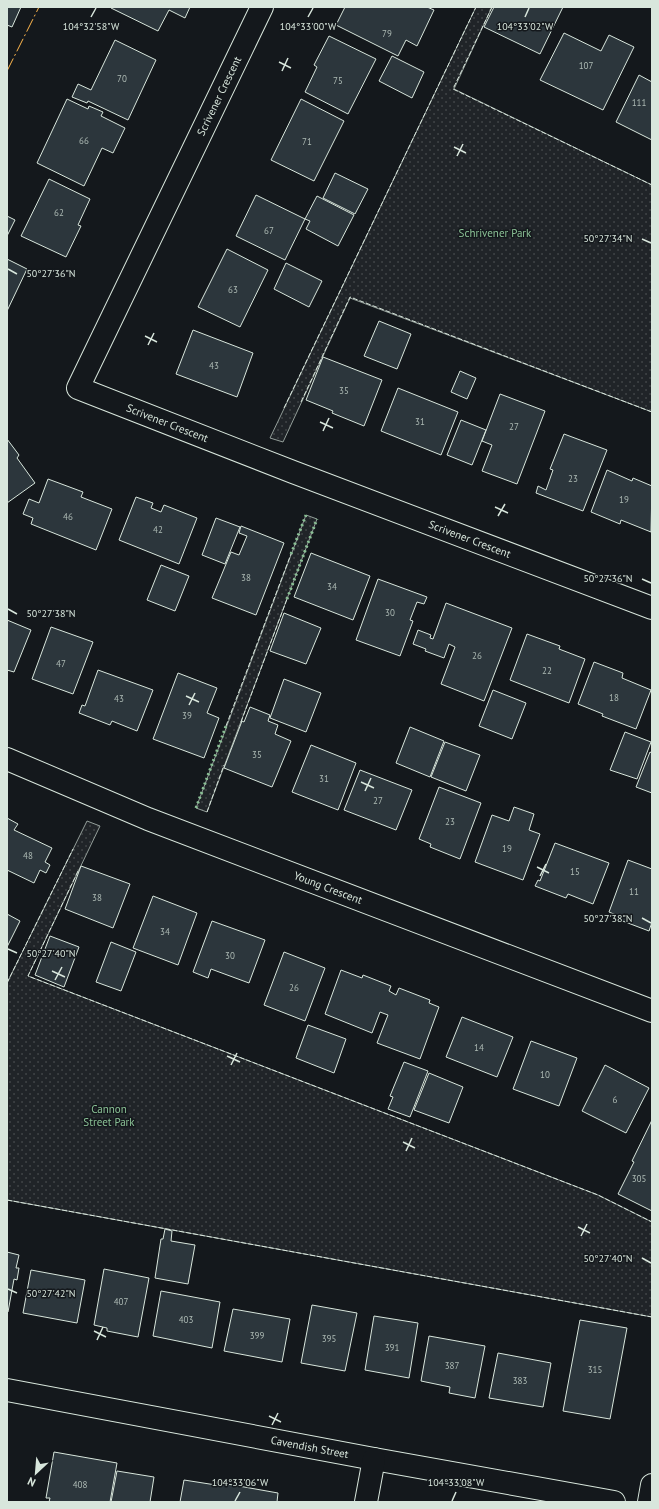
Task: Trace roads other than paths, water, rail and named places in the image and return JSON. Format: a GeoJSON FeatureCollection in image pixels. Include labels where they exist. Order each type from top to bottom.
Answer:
{"type":"FeatureCollection","features":[{"type":"Feature","properties":{"kind":"street","name":"Scrivener Crescent"},"geometry":{"type":"LineString","coordinates":[[262,7],[78,388],[293,472],[652,608]]}},
{"type":"Feature","properties":{"kind":"street","name":"Young Crescent"},"geometry":{"type":"LineString","coordinates":[[7,759],[148,819],[652,1011]]}},
{"type":"Feature","properties":{"kind":"street","name":"Cavendish Street"},"geometry":{"type":"LineString","coordinates":[[7,1390],[374,1459],[614,1502]]}},
{"type":"Feature","properties":{"kind":"street"},"geometry":{"type":"LineString","coordinates":[[366,1502],[374,1459]]}},
{"type":"Feature","properties":{"kind":"street"},"geometry":{"type":"LineString","coordinates":[[649,1502],[652,1485]]}},
{"type":"Feature","properties":{"kind":"park label","name":"Schrivener Park"},"geometry":{"type":"Point","coordinates":[495,233]}},
{"type":"Feature","properties":{"kind":"park label","name":"Cannon Street Park"},"geometry":{"type":"Point","coordinates":[109,1115]}}]}
